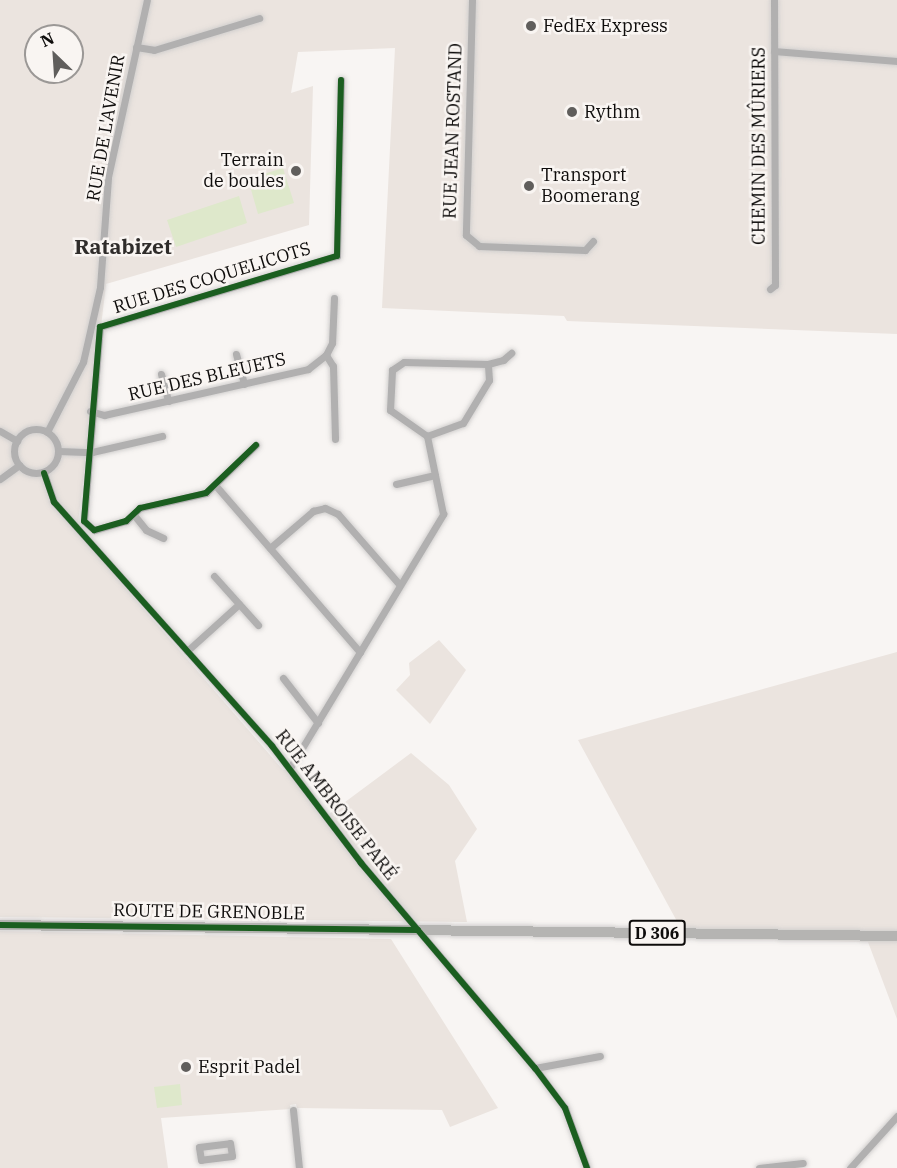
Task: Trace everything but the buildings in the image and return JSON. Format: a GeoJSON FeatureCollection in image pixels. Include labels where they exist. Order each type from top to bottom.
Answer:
{"type":"FeatureCollection","features":[{"type":"Feature","properties":{"kind":"main road","name":"ROUTE DE GRENOBLE"},"geometry":{"type":"LineString","coordinates":[[0,925],[897,936]]}},
{"type":"Feature","properties":{"kind":"street","name":"RUE DE L'AVENIR"},"geometry":{"type":"LineString","coordinates":[[47,432],[83,362],[100,286],[108,177],[147,0]]}},
{"type":"Feature","properties":{"kind":"street","name":"RUE JEAN ROSTAND"},"geometry":{"type":"LineString","coordinates":[[472,0],[466,235],[479,246],[585,250],[593,241]]}},
{"type":"Feature","properties":{"kind":"street","name":"CHEMIN DES MÛRIERS"},"geometry":{"type":"LineString","coordinates":[[770,289],[775,285],[774,0]]}},
{"type":"Feature","properties":{"kind":"street"},"geometry":{"type":"LineString","coordinates":[[136,47],[154,50],[259,18]]}},
{"type":"Feature","properties":{"kind":"street"},"geometry":{"type":"LineString","coordinates":[[774,51],[897,61]]}},
{"type":"Feature","properties":{"kind":"street","name":"RUE DES COQUELICOTS"},"geometry":{"type":"LineString","coordinates":[[90,411],[100,327],[338,256],[341,80]]}},
{"type":"Feature","properties":{"kind":"street"},"geometry":{"type":"LineString","coordinates":[[334,298],[332,343],[326,355],[333,366],[335,439]]}},
{"type":"Feature","properties":{"kind":"street"},"geometry":{"type":"LineString","coordinates":[[290,768],[443,514],[427,436],[390,410],[392,370],[404,362],[488,364],[503,360],[511,353]]}},
{"type":"Feature","properties":{"kind":"street"},"geometry":{"type":"LineString","coordinates":[[236,354],[244,384]]}},
{"type":"Feature","properties":{"kind":"street","name":"RUE DES BLEUETS"},"geometry":{"type":"LineString","coordinates":[[90,411],[105,415],[308,369],[326,355]]}},
{"type":"Feature","properties":{"kind":"street"},"geometry":{"type":"LineString","coordinates":[[427,436],[463,423],[489,380],[488,364]]}},
{"type":"Feature","properties":{"kind":"street"},"geometry":{"type":"LineString","coordinates":[[161,374],[168,401]]}},
{"type":"Feature","properties":{"kind":"street"},"geometry":{"type":"LineString","coordinates":[[90,411],[84,521],[94,530],[134,515],[140,508],[194,498],[216,486],[256,445]]}},
{"type":"Feature","properties":{"kind":"street"},"geometry":{"type":"LineString","coordinates":[[31,429],[47,432],[55,439],[58,451],[56,462],[44,473],[33,475],[19,465],[15,456],[17,441],[31,429]]}},
{"type":"Feature","properties":{"kind":"street"},"geometry":{"type":"LineString","coordinates":[[0,431],[17,441]]}},
{"type":"Feature","properties":{"kind":"street"},"geometry":{"type":"LineString","coordinates":[[58,451],[87,452],[162,436]]}},
{"type":"Feature","properties":{"kind":"street"},"geometry":{"type":"LineString","coordinates":[[0,479],[19,465]]}},
{"type":"Feature","properties":{"kind":"street","name":"RUE AMBROISE PARÉ"},"geometry":{"type":"LineString","coordinates":[[44,473],[54,502],[290,768],[361,863],[535,1068],[565,1108],[587,1168]]}},
{"type":"Feature","properties":{"kind":"street"},"geometry":{"type":"LineString","coordinates":[[396,484],[435,474]]}},
{"type":"Feature","properties":{"kind":"street"},"geometry":{"type":"LineString","coordinates":[[216,486],[360,652]]}},
{"type":"Feature","properties":{"kind":"street"},"geometry":{"type":"LineString","coordinates":[[270,548],[313,511],[325,508],[338,514],[400,585]]}},
{"type":"Feature","properties":{"kind":"street"},"geometry":{"type":"LineString","coordinates":[[134,515],[146,530],[163,538]]}},
{"type":"Feature","properties":{"kind":"street"},"geometry":{"type":"LineString","coordinates":[[214,576],[258,625]]}},
{"type":"Feature","properties":{"kind":"street"},"geometry":{"type":"LineString","coordinates":[[187,651],[238,604]]}},
{"type":"Feature","properties":{"kind":"street"},"geometry":{"type":"LineString","coordinates":[[283,678],[318,723]]}},
{"type":"Feature","properties":{"kind":"street"},"geometry":{"type":"LineString","coordinates":[[535,1068],[600,1056]]}},
{"type":"Feature","properties":{"kind":"street"},"geometry":{"type":"LineString","coordinates":[[293,1110],[299,1168]]}},
{"type":"Feature","properties":{"kind":"street"},"geometry":{"type":"LineString","coordinates":[[850,1168],[897,1116]]}},
{"type":"Feature","properties":{"kind":"street"},"geometry":{"type":"LineString","coordinates":[[230,1143],[232,1156],[201,1160],[199,1147],[230,1143]]}},
{"type":"Feature","properties":{"kind":"street"},"geometry":{"type":"LineString","coordinates":[[759,1168],[803,1163]]}},
{"type":"Feature","properties":{"kind":"shaded area"},"geometry":{"type":"Polygon","coordinates":[[[0,0],[897,0],[897,334],[567,321],[564,316],[382,308],[395,48],[298,52],[291,93],[313,86],[309,225],[106,284],[77,532],[283,770],[297,770],[329,814],[411,753],[449,785],[477,829],[455,861],[467,922],[0,917],[0,0]]]}},
{"type":"Feature","properties":{"kind":"shaded area"},"geometry":{"type":"Polygon","coordinates":[[[439,640],[466,670],[430,724],[396,690],[410,675],[409,663],[439,640]]]}},
{"type":"Feature","properties":{"kind":"shaded area"},"geometry":{"type":"Polygon","coordinates":[[[897,652],[897,1019],[868,942],[721,939],[679,925],[578,740],[897,652]]]}},
{"type":"Feature","properties":{"kind":"shaded area"},"geometry":{"type":"Polygon","coordinates":[[[0,931],[391,939],[498,1108],[450,1127],[442,1110],[297,1108],[296,1104],[290,1105],[291,1109],[161,1118],[168,1168],[0,1168],[0,931]]]}},
{"type":"Feature","properties":{"kind":"green space"},"geometry":{"type":"Polygon","coordinates":[[[283,168],[294,203],[258,214],[248,179],[283,168]]]}},
{"type":"Feature","properties":{"kind":"green space"},"geometry":{"type":"Polygon","coordinates":[[[239,196],[247,223],[176,247],[167,220],[239,196]]]}},
{"type":"Feature","properties":{"kind":"green space"},"geometry":{"type":"Polygon","coordinates":[[[180,1084],[182,1105],[157,1108],[154,1087],[180,1084]]]}},
{"type":"Feature","properties":{"kind":"cycle path"},"geometry":{"type":"LineString","coordinates":[[256,445],[206,493],[140,508],[126,521],[94,530],[84,521],[100,327],[337,256],[341,80]]}},
{"type":"Feature","properties":{"kind":"cycle path"},"geometry":{"type":"LineString","coordinates":[[44,473],[54,502],[272,746],[361,863],[535,1068],[565,1108],[587,1168]]}},
{"type":"Feature","properties":{"kind":"cycle path"},"geometry":{"type":"LineString","coordinates":[[0,925],[418,930]]}},
{"type":"Feature","properties":{"kind":"place","name":"FedEx Express"},"geometry":{"type":"Point","coordinates":[531,26]}},
{"type":"Feature","properties":{"kind":"place","name":"Rythm"},"geometry":{"type":"Point","coordinates":[572,112]}},
{"type":"Feature","properties":{"kind":"place","name":"Terrain de boules"},"geometry":{"type":"Point","coordinates":[296,171]}},
{"type":"Feature","properties":{"kind":"place","name":"Transport Boomerang"},"geometry":{"type":"Point","coordinates":[529,186]}},
{"type":"Feature","properties":{"kind":"place","name":"Esprit Padel"},"geometry":{"type":"Point","coordinates":[186,1067]}},
{"type":"Feature","properties":{"kind":"district","name":"Ratabizet"},"geometry":{"type":"Point","coordinates":[123,246]}}]}
